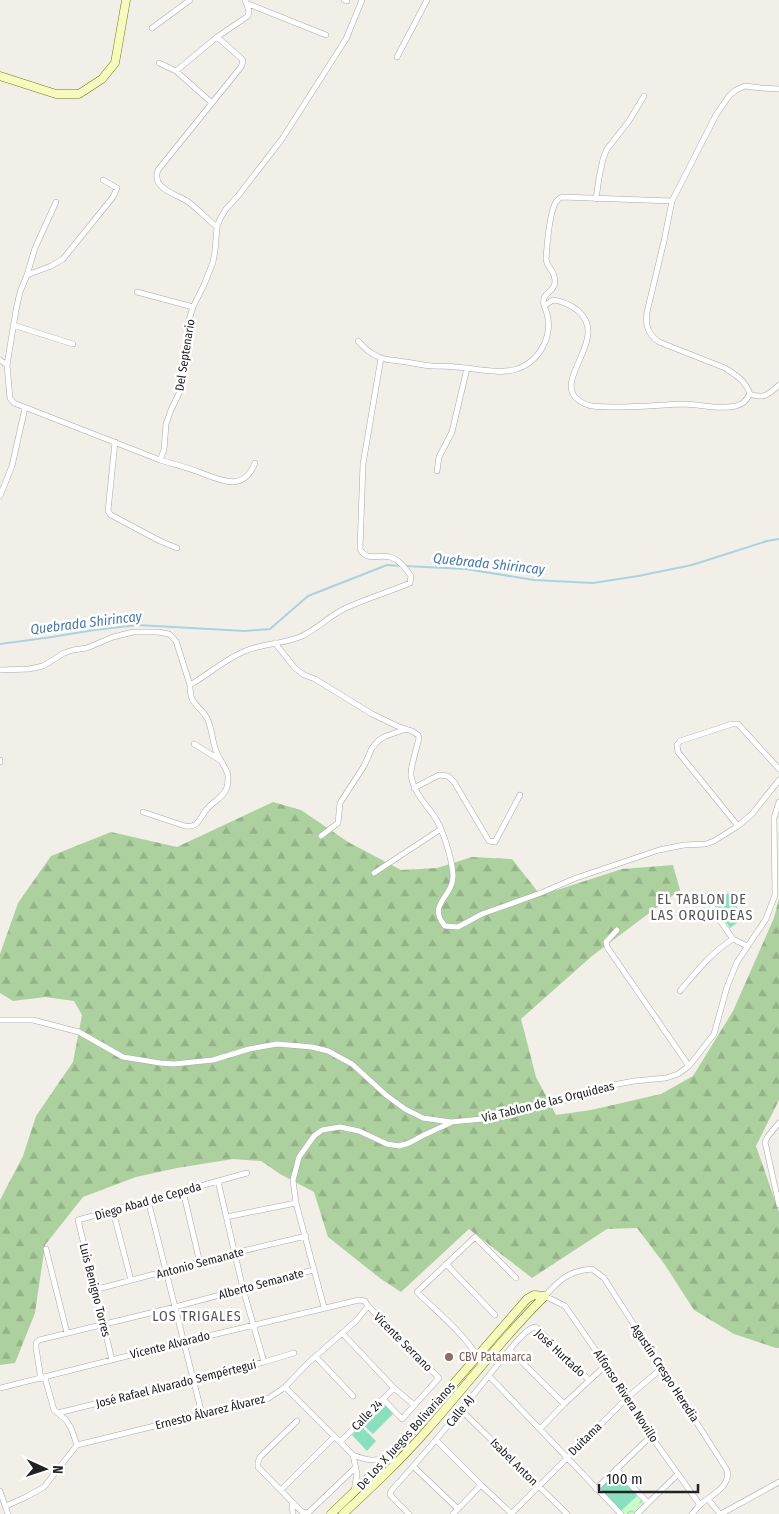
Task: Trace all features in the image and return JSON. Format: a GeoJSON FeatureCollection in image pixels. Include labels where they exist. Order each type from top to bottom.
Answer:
{"type":"FeatureCollection","features":[{"type":"Feature","properties":{"kind":"street"},"geometry":{"type":"LineString","coordinates":[[0,76],[56,94],[79,94],[102,79],[115,63],[126,0]]}},
{"type":"Feature","properties":{"kind":"street"},"geometry":{"type":"LineString","coordinates":[[152,28],[190,0]]}},
{"type":"Feature","properties":{"kind":"street","name":"Del Septenario"},"geometry":{"type":"LineString","coordinates":[[160,460],[164,450],[166,424],[182,387],[188,323],[213,262],[217,227],[226,209],[282,139],[346,40],[362,0]]}},
{"type":"Feature","properties":{"kind":"street"},"geometry":{"type":"LineString","coordinates":[[397,57],[427,0]]}},
{"type":"Feature","properties":{"kind":"street"},"geometry":{"type":"LineString","coordinates":[[245,2],[326,35]]}},
{"type":"Feature","properties":{"kind":"street"},"geometry":{"type":"LineString","coordinates":[[176,71],[217,37],[248,16],[249,11],[245,2]]}},
{"type":"Feature","properties":{"kind":"street"},"geometry":{"type":"LineString","coordinates":[[217,37],[241,58],[243,62],[242,67],[158,170],[156,179],[168,191],[187,202],[217,227]]}},
{"type":"Feature","properties":{"kind":"street"},"geometry":{"type":"LineString","coordinates":[[159,63],[176,71],[212,103]]}},
{"type":"Feature","properties":{"kind":"street"},"geometry":{"type":"LineString","coordinates":[[779,89],[745,86],[729,96],[716,115],[672,201],[646,323],[650,336],[659,342],[725,368],[746,384],[750,394],[758,397],[767,395],[779,385]]}},
{"type":"Feature","properties":{"kind":"street"},"geometry":{"type":"LineString","coordinates":[[596,199],[603,158],[607,149],[629,121],[644,96]]}},
{"type":"Feature","properties":{"kind":"street"},"geometry":{"type":"LineString","coordinates":[[27,275],[51,266],[63,259],[113,197],[116,186],[102,180]]}},
{"type":"Feature","properties":{"kind":"street"},"geometry":{"type":"LineString","coordinates":[[358,341],[372,354],[381,358],[420,365],[492,371],[517,369],[533,359],[546,344],[548,328],[544,297],[554,287],[555,282],[554,274],[546,264],[546,259],[550,223],[556,202],[562,197],[672,201]]}},
{"type":"Feature","properties":{"kind":"street"},"geometry":{"type":"LineString","coordinates":[[56,202],[35,248],[20,292],[7,365],[10,398],[14,403],[25,408],[160,460],[224,482],[238,482],[246,478],[252,472],[255,463]]}},
{"type":"Feature","properties":{"kind":"street"},"geometry":{"type":"LineString","coordinates":[[137,292],[193,307]]}},
{"type":"Feature","properties":{"kind":"street"},"geometry":{"type":"LineString","coordinates":[[544,306],[553,300],[563,301],[584,317],[588,323],[583,355],[571,385],[573,395],[580,402],[590,406],[620,407],[688,404],[723,407],[736,406],[745,402],[750,394]]}},
{"type":"Feature","properties":{"kind":"street"},"geometry":{"type":"LineString","coordinates":[[14,325],[73,344]]}},
{"type":"Feature","properties":{"kind":"street"},"geometry":{"type":"LineString","coordinates":[[190,685],[229,658],[247,650],[297,639],[346,608],[410,583],[411,576],[403,565],[389,557],[369,558],[363,555],[360,549],[363,464],[381,358]]}},
{"type":"Feature","properties":{"kind":"street"},"geometry":{"type":"LineString","coordinates":[[0,360],[7,365]]}},
{"type":"Feature","properties":{"kind":"street"},"geometry":{"type":"LineString","coordinates":[[437,471],[439,457],[452,432],[466,368]]}},
{"type":"Feature","properties":{"kind":"street"},"geometry":{"type":"LineString","coordinates":[[0,496],[12,466],[25,408]]}},
{"type":"Feature","properties":{"kind":"street"},"geometry":{"type":"LineString","coordinates":[[116,442],[108,511],[111,515],[177,548]]}},
{"type":"Feature","properties":{"kind":"street"},"geometry":{"type":"LineString","coordinates":[[0,670],[29,669],[43,666],[73,650],[87,648],[113,637],[133,632],[168,634],[176,641],[190,685],[192,701],[207,719],[216,751],[228,776],[227,786],[222,797],[208,807],[196,825],[192,827],[143,812]]}},
{"type":"Feature","properties":{"kind":"street"},"geometry":{"type":"LineString","coordinates":[[275,643],[304,675],[372,714],[418,734],[419,738],[411,774],[417,795],[441,828],[453,871],[450,888],[438,907],[437,914],[445,926],[450,928],[458,927],[482,914],[576,878],[650,853],[684,845],[706,844],[714,841],[738,826],[752,814],[779,780]]}},
{"type":"Feature","properties":{"kind":"street"},"geometry":{"type":"LineString","coordinates":[[738,826],[678,752],[677,745],[680,741],[732,724],[738,724],[779,769]]}},
{"type":"Feature","properties":{"kind":"street"},"geometry":{"type":"LineString","coordinates":[[322,836],[338,823],[339,808],[342,800],[364,766],[372,748],[379,740],[386,736],[406,729]]}},
{"type":"Feature","properties":{"kind":"street"},"geometry":{"type":"LineString","coordinates":[[194,744],[220,760]]}},
{"type":"Feature","properties":{"kind":"street"},"geometry":{"type":"LineString","coordinates":[[414,788],[439,775],[448,776],[454,782],[489,841],[492,842],[495,842],[520,795]]}},
{"type":"Feature","properties":{"kind":"street","name":"Via Tablon de las Orquideas"},"geometry":{"type":"LineString","coordinates":[[0,1020],[33,1020],[79,1032],[122,1057],[160,1063],[174,1064],[213,1060],[277,1044],[312,1047],[328,1051],[352,1064],[386,1095],[405,1109],[423,1118],[451,1122],[509,1114],[560,1102],[608,1086],[666,1078],[678,1074],[689,1066],[714,1034],[727,987],[737,962],[766,919],[774,894],[774,818],[779,802]]}},
{"type":"Feature","properties":{"kind":"street"},"geometry":{"type":"LineString","coordinates":[[374,873],[441,828]]}},
{"type":"Feature","properties":{"kind":"street"},"geometry":{"type":"LineString","coordinates":[[707,896],[719,919],[733,939],[747,946]]}},
{"type":"Feature","properties":{"kind":"street"},"geometry":{"type":"LineString","coordinates":[[617,930],[606,942],[607,947],[689,1066]]}},
{"type":"Feature","properties":{"kind":"street"},"geometry":{"type":"LineString","coordinates":[[680,991],[705,962],[733,939]]}},
{"type":"Feature","properties":{"kind":"street"},"geometry":{"type":"LineString","coordinates":[[324,1307],[296,1203],[293,1180],[299,1157],[314,1136],[322,1130],[340,1128],[359,1131],[387,1144],[399,1146],[451,1122]]}},
{"type":"Feature","properties":{"kind":"street"},"geometry":{"type":"LineString","coordinates":[[779,1123],[765,1142],[777,1186],[779,1205]]}},
{"type":"Feature","properties":{"kind":"street","name":"Diego Abad de Cepeda"},"geometry":{"type":"LineString","coordinates":[[78,1220],[247,1173]]}},
{"type":"Feature","properties":{"kind":"street"},"geometry":{"type":"LineString","coordinates":[[218,1181],[243,1289],[264,1362]]}},
{"type":"Feature","properties":{"kind":"street"},"geometry":{"type":"LineString","coordinates":[[183,1191],[200,1262]]}},
{"type":"Feature","properties":{"kind":"street"},"geometry":{"type":"LineString","coordinates":[[148,1200],[202,1414]]}},
{"type":"Feature","properties":{"kind":"street"},"geometry":{"type":"LineString","coordinates":[[226,1217],[296,1203]]}},
{"type":"Feature","properties":{"kind":"street"},"geometry":{"type":"LineString","coordinates":[[113,1211],[131,1280]]}},
{"type":"Feature","properties":{"kind":"street","name":"Luis Benigno Torres"},"geometry":{"type":"LineString","coordinates":[[78,1220],[112,1360]]}},
{"type":"Feature","properties":{"kind":"street","name":"Antonio Semanate"},"geometry":{"type":"LineString","coordinates":[[94,1290],[306,1236]]}},
{"type":"Feature","properties":{"kind":"street"},"geometry":{"type":"LineString","coordinates":[[482,1365],[478,1356],[464,1339],[417,1292],[475,1237],[516,1278]]}},
{"type":"Feature","properties":{"kind":"street"},"geometry":{"type":"LineString","coordinates":[[46,1249],[67,1333]]}},
{"type":"Feature","properties":{"kind":"street"},"geometry":{"type":"LineString","coordinates":[[446,1264],[495,1315]]}},
{"type":"Feature","properties":{"kind":"street","name":"Agustín Crespo Heredia"},"geometry":{"type":"LineString","coordinates":[[545,1296],[568,1274],[581,1270],[592,1269],[604,1278],[728,1470],[727,1482],[708,1499]]}},
{"type":"Feature","properties":{"kind":"street","name":"Alberto Semanate"},"geometry":{"type":"LineString","coordinates":[[43,1378],[36,1343],[39,1340],[175,1307],[313,1270]]}},
{"type":"Feature","properties":{"kind":"street","name":"De Los X Juegos Bolivarianos"},"geometry":{"type":"LineString","coordinates":[[343,1514],[355,1497],[527,1299],[534,1295],[545,1296]]}},
{"type":"Feature","properties":{"kind":"street","name":"De Los X Juegos Bolivarianos"},"geometry":{"type":"LineString","coordinates":[[331,1514],[395,1465],[428,1430],[524,1316],[545,1296]]}},
{"type":"Feature","properties":{"kind":"street","name":"Alfonso Rivera Novillo"},"geometry":{"type":"LineString","coordinates":[[545,1296],[566,1306],[628,1397],[651,1436],[700,1505]]}},
{"type":"Feature","properties":{"kind":"street","name":"Vicente Alvarado"},"geometry":{"type":"LineString","coordinates":[[0,1388],[324,1307],[359,1300],[366,1301],[368,1306]]}},
{"type":"Feature","properties":{"kind":"street","name":"Ernesto Álvarez Álvarez"},"geometry":{"type":"LineString","coordinates":[[77,1445],[269,1398],[285,1387],[356,1321],[368,1306]]}},
{"type":"Feature","properties":{"kind":"street","name":"Vicente Serrano"},"geometry":{"type":"LineString","coordinates":[[368,1306],[439,1378],[413,1404]]}},
{"type":"Feature","properties":{"kind":"street","name":"José Hurtado"},"geometry":{"type":"LineString","coordinates":[[530,1328],[536,1327],[589,1380]]}},
{"type":"Feature","properties":{"kind":"street","name":"Calle AJ"},"geometry":{"type":"LineString","coordinates":[[409,1514],[390,1494],[391,1491],[414,1467],[530,1328]]}},
{"type":"Feature","properties":{"kind":"street"},"geometry":{"type":"LineString","coordinates":[[342,1333],[394,1388],[413,1404],[402,1419],[383,1399]]}},
{"type":"Feature","properties":{"kind":"street"},"geometry":{"type":"LineString","coordinates":[[510,1350],[564,1404]]}},
{"type":"Feature","properties":{"kind":"street","name":"José Rafael Alvarado Sempértegui"},"geometry":{"type":"LineString","coordinates":[[58,1414],[294,1353]]}},
{"type":"Feature","properties":{"kind":"street"},"geometry":{"type":"LineString","coordinates":[[316,1357],[353,1396]]}},
{"type":"Feature","properties":{"kind":"street"},"geometry":{"type":"LineString","coordinates":[[540,1429],[606,1365]]}},
{"type":"Feature","properties":{"kind":"street","name":"Duitama"},"geometry":{"type":"LineString","coordinates":[[512,1514],[566,1457],[628,1397],[662,1368]]}},
{"type":"Feature","properties":{"kind":"street"},"geometry":{"type":"LineString","coordinates":[[489,1376],[621,1514]]}},
{"type":"Feature","properties":{"kind":"street"},"geometry":{"type":"LineString","coordinates":[[6,1506],[44,1487],[77,1445],[66,1420],[54,1410],[43,1378]]}},
{"type":"Feature","properties":{"kind":"street"},"geometry":{"type":"LineString","coordinates":[[285,1387],[354,1455],[365,1460],[375,1461],[389,1458],[395,1465]]}},
{"type":"Feature","properties":{"kind":"street","name":"Calle 24"},"geometry":{"type":"LineString","coordinates":[[340,1442],[394,1388]]}},
{"type":"Feature","properties":{"kind":"street","name":"Isabel Anton"},"geometry":{"type":"LineString","coordinates":[[461,1410],[567,1514]]}},
{"type":"Feature","properties":{"kind":"street"},"geometry":{"type":"LineString","coordinates":[[298,1421],[260,1457],[258,1467],[302,1512],[308,1512],[356,1467]]}},
{"type":"Feature","properties":{"kind":"street"},"geometry":{"type":"LineString","coordinates":[[596,1489],[651,1436]]}},
{"type":"Feature","properties":{"kind":"street"},"geometry":{"type":"LineString","coordinates":[[281,1490],[334,1437]]}},
{"type":"Feature","properties":{"kind":"street"},"geometry":{"type":"LineString","coordinates":[[436,1440],[512,1514]]}},
{"type":"Feature","properties":{"kind":"street"},"geometry":{"type":"LineString","coordinates":[[354,1455],[357,1474],[355,1497]]}},
{"type":"Feature","properties":{"kind":"street"},"geometry":{"type":"LineString","coordinates":[[414,1467],[458,1509]]}},
{"type":"Feature","properties":{"kind":"street"},"geometry":{"type":"LineString","coordinates":[[616,1469],[648,1503]]}},
{"type":"Feature","properties":{"kind":"street"},"geometry":{"type":"LineString","coordinates":[[637,1514],[678,1474]]}},
{"type":"Feature","properties":{"kind":"street"},"geometry":{"type":"LineString","coordinates":[[692,1514],[708,1499],[721,1514],[779,1482]]}},
{"type":"Feature","properties":{"kind":"street"},"geometry":{"type":"LineString","coordinates":[[453,1514],[481,1485]]}},
{"type":"Feature","properties":{"kind":"street"},"geometry":{"type":"LineString","coordinates":[[0,1491],[8,1514]]}},
{"type":"Feature","properties":{"kind":"street"},"geometry":{"type":"LineString","coordinates":[[292,1502],[293,1514]]}},
{"type":"Feature","properties":{"kind":"green space"},"geometry":{"type":"Polygon","coordinates":[[[273,802],[301,810],[348,842],[401,870],[437,868],[472,857],[512,859],[538,892],[557,890],[622,869],[673,865],[680,890],[592,956],[521,1019],[536,1077],[556,1115],[591,1110],[661,1094],[693,1076],[733,1011],[774,918],[779,898],[779,1100],[756,1146],[779,1212],[779,1348],[734,1334],[694,1310],[665,1265],[637,1228],[607,1229],[532,1278],[469,1229],[401,1292],[381,1279],[328,1237],[314,1192],[280,1174],[261,1161],[233,1159],[136,1177],[83,1197],[45,1245],[35,1313],[15,1363],[0,1365],[0,1200],[23,1156],[36,1116],[73,1062],[82,1015],[74,1001],[45,997],[13,1001],[0,993],[0,954],[18,903],[51,856],[111,832],[177,847],[273,802]]]}},
{"type":"Feature","properties":{"kind":"green space"},"geometry":{"type":"Polygon","coordinates":[[[728,893],[744,918],[730,928],[713,903],[728,893]]]}},
{"type":"Feature","properties":{"kind":"green space"},"geometry":{"type":"Polygon","coordinates":[[[383,1403],[393,1414],[373,1434],[362,1424],[383,1403]]]}},
{"type":"Feature","properties":{"kind":"green space"},"geometry":{"type":"Polygon","coordinates":[[[361,1426],[376,1441],[367,1451],[352,1435],[361,1426]]]}},
{"type":"Feature","properties":{"kind":"green space"},"geometry":{"type":"Polygon","coordinates":[[[616,1473],[637,1496],[621,1511],[599,1490],[616,1473]]]}},
{"type":"Feature","properties":{"kind":"green space"},"geometry":{"type":"Polygon","coordinates":[[[637,1496],[644,1503],[632,1514],[624,1514],[621,1511],[637,1496]]]}},
{"type":"Feature","properties":{"kind":"waterway","name":"Quebrada Shirincay"},"geometry":{"type":"LineString","coordinates":[[405,566],[466,569],[534,580],[593,583],[692,565],[767,541],[779,539]]}},
{"type":"Feature","properties":{"kind":"waterway","name":"Quebrada Shirincay"},"geometry":{"type":"LineString","coordinates":[[0,644],[137,625],[245,631],[270,629],[308,596],[387,565],[401,566]]}},
{"type":"Feature","properties":{"kind":"place","name":"CBV Patamarca"},"geometry":{"type":"Point","coordinates":[449,1357]}},
{"type":"Feature","properties":{"kind":"district","name":"EL TABLON DE LAS ORQUIDEAS"},"geometry":{"type":"Point","coordinates":[702,908]}},
{"type":"Feature","properties":{"kind":"district","name":"LOS TRIGALES"},"geometry":{"type":"Point","coordinates":[197,1316]}}]}
